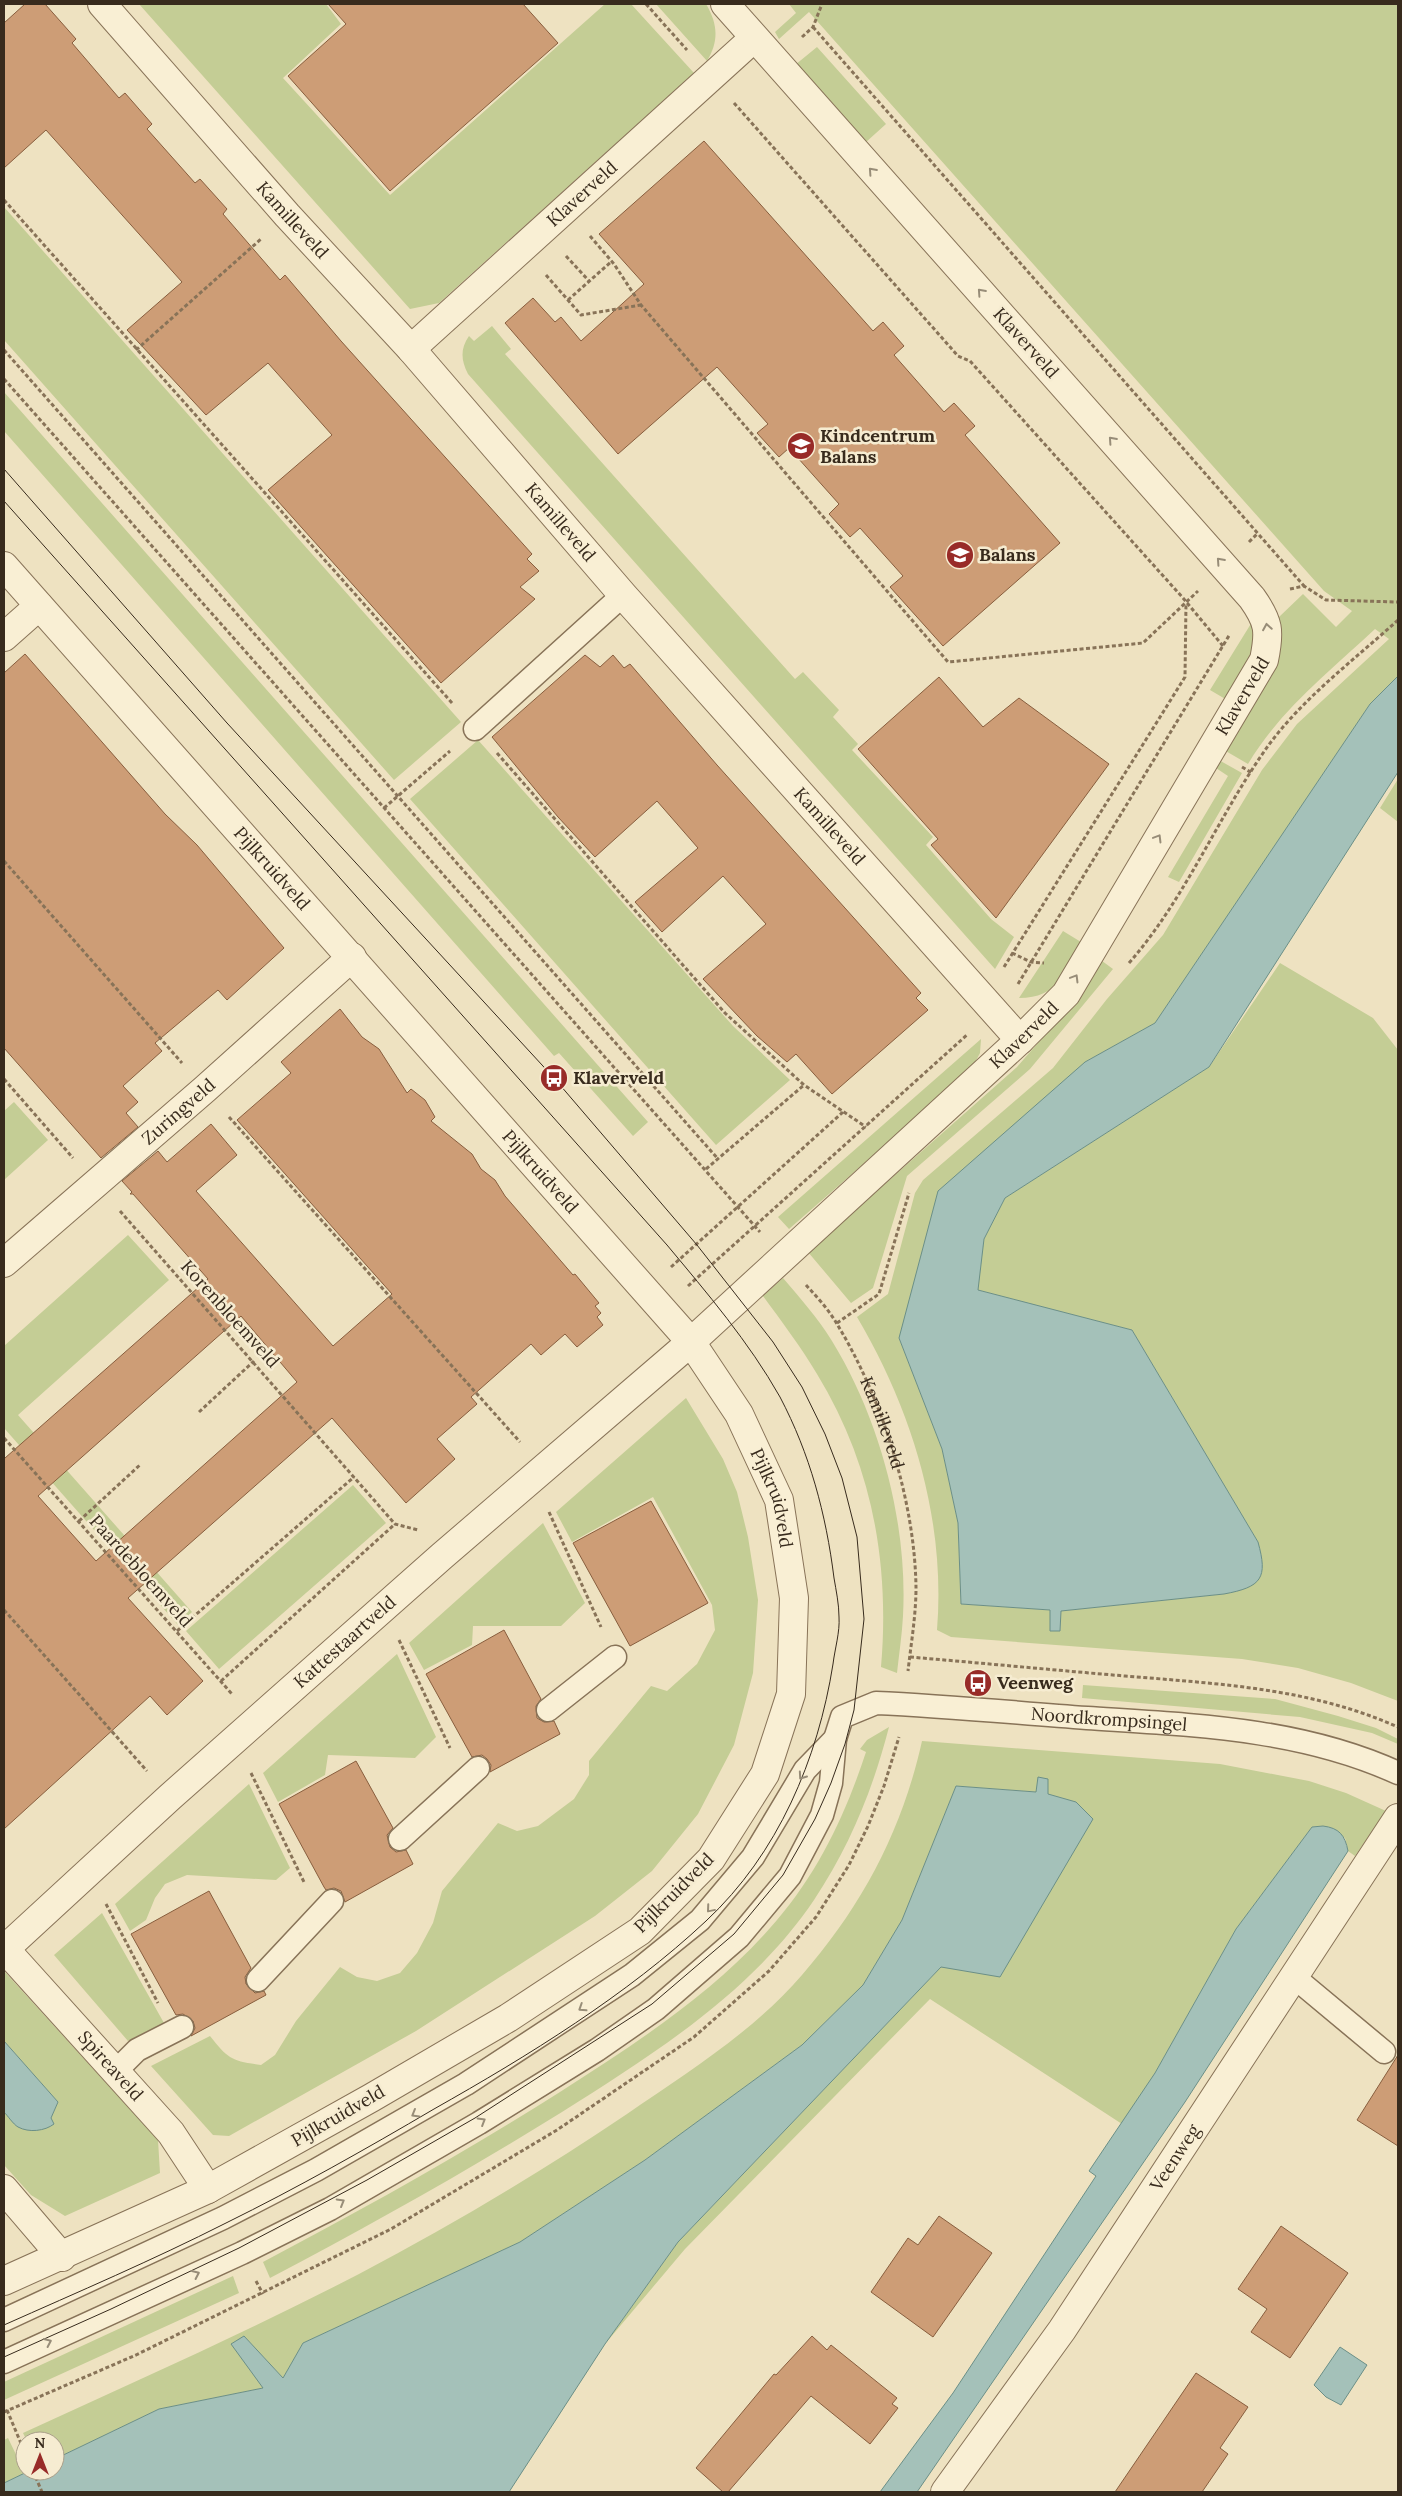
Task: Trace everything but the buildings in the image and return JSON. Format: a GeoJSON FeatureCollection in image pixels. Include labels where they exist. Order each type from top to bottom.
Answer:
{"type":"FeatureCollection","features":[{"type":"Feature","properties":{"kind":"street","name":"Kamilleveld"},"geometry":{"type":"LineString","coordinates":[[102,4],[288,215],[411,350],[623,595],[1020,1040]]}},
{"type":"Feature","properties":{"kind":"street","name":"Klaverveld"},"geometry":{"type":"LineString","coordinates":[[691,1342],[1020,1040],[1066,994],[1264,660],[1269,637],[1266,617],[1252,598],[725,4]]}},
{"type":"Feature","properties":{"kind":"street","name":"Klaverveld"},"geometry":{"type":"LineString","coordinates":[[411,350],[754,38]]}},
{"type":"Feature","properties":{"kind":"street","name":"Pijlkruidveld"},"geometry":{"type":"LineString","coordinates":[[4,566],[655,1298],[691,1342],[739,1414],[779,1500],[794,1598],[791,1694],[765,1774],[712,1859],[640,1931],[499,2023],[371,2098],[208,2189],[62,2257],[4,2281]]}},
{"type":"Feature","properties":{"kind":"street"},"geometry":{"type":"LineString","coordinates":[[4,636],[39,606]]}},
{"type":"Feature","properties":{"kind":"street","name":"Zuringveld"},"geometry":{"type":"LineString","coordinates":[[4,1263],[352,957]]}},
{"type":"Feature","properties":{"kind":"street","name":"Kattestaartveld"},"geometry":{"type":"LineString","coordinates":[[4,1948],[170,1797],[442,1556],[691,1342]]}},
{"type":"Feature","properties":{"kind":"street","name":"Veenweg"},"geometry":{"type":"LineString","coordinates":[[945,2492],[1062,2330],[1398,1818]]}},
{"type":"Feature","properties":{"kind":"street","name":"Spireaveld"},"geometry":{"type":"LineString","coordinates":[[4,1948],[171,2134],[208,2189]]}},
{"type":"Feature","properties":{"kind":"street"},"geometry":{"type":"LineString","coordinates":[[4,2189],[62,2257]]}},
{"type":"Feature","properties":{"kind":"lane"},"geometry":{"type":"LineString","coordinates":[[476,729],[623,595]]}},
{"type":"Feature","properties":{"kind":"lane"},"geometry":{"type":"LineString","coordinates":[[548,1710],[614,1657]]}},
{"type":"Feature","properties":{"kind":"lane","name":"Noordkrompsingel"},"geometry":{"type":"LineString","coordinates":[[835,1739],[842,1717],[854,1710],[876,1703],[905,1704],[1228,1728],[1306,1741],[1369,1759],[1398,1772]]}},
{"type":"Feature","properties":{"kind":"lane"},"geometry":{"type":"LineString","coordinates":[[4,2362],[242,2253],[330,2209],[479,2123],[597,2050],[656,2008],[739,1937],[790,1876],[822,1815],[831,1783],[835,1739]]}},
{"type":"Feature","properties":{"kind":"lane","name":"Pijlkruidveld"},"geometry":{"type":"LineString","coordinates":[[4,2320],[223,2218],[316,2170],[466,2084],[632,1975],[700,1920],[753,1857],[806,1770],[835,1739]]}},
{"type":"Feature","properties":{"kind":"lane"},"geometry":{"type":"LineString","coordinates":[[400,1840],[472,1774]]}},
{"type":"Feature","properties":{"kind":"lane"},"geometry":{"type":"LineString","coordinates":[[258,1980],[326,1907]]}},
{"type":"Feature","properties":{"kind":"lane"},"geometry":{"type":"LineString","coordinates":[[1294,1978],[1384,2052]]}},
{"type":"Feature","properties":{"kind":"lane"},"geometry":{"type":"LineString","coordinates":[[115,2072],[137,2050],[178,2030]]}},
{"type":"Feature","properties":{"kind":"path"},"geometry":{"type":"LineString","coordinates":[[646,4],[958,356],[970,360],[1196,613],[1223,646]]}},
{"type":"Feature","properties":{"kind":"path"},"geometry":{"type":"LineString","coordinates":[[813,27],[1304,586],[1326,600],[1398,602]]}},
{"type":"Feature","properties":{"kind":"path"},"geometry":{"type":"LineString","coordinates":[[4,200],[476,729],[725,1013],[804,1085],[866,1127]]}},
{"type":"Feature","properties":{"kind":"path"},"geometry":{"type":"LineString","coordinates":[[136,350],[288,215]]}},
{"type":"Feature","properties":{"kind":"path"},"geometry":{"type":"LineString","coordinates":[[589,236],[612,261],[641,305],[948,662],[1143,644]]}},
{"type":"Feature","properties":{"kind":"path"},"geometry":{"type":"LineString","coordinates":[[568,300],[612,261]]}},
{"type":"Feature","properties":{"kind":"path"},"geometry":{"type":"LineString","coordinates":[[571,262],[589,281]]}},
{"type":"Feature","properties":{"kind":"path"},"geometry":{"type":"LineString","coordinates":[[551,280],[581,315],[641,305]]}},
{"type":"Feature","properties":{"kind":"path"},"geometry":{"type":"LineString","coordinates":[[4,350],[718,1159]]}},
{"type":"Feature","properties":{"kind":"path","name":"Kamilleveld"},"geometry":{"type":"LineString","coordinates":[[4,379],[706,1169],[837,1323],[879,1408],[896,1465],[911,1532],[916,1588],[910,1657],[1240,1686],[1303,1695],[1365,1712],[1398,1727]]}},
{"type":"Feature","properties":{"kind":"path"},"geometry":{"type":"LineString","coordinates":[[655,1298],[754,1225],[866,1127],[994,1010],[1019,982],[1252,598],[1304,586]]}},
{"type":"Feature","properties":{"kind":"path"},"geometry":{"type":"LineString","coordinates":[[975,988],[1000,973],[1185,677],[1186,602]]}},
{"type":"Feature","properties":{"kind":"path"},"geometry":{"type":"LineString","coordinates":[[384,808],[476,729]]}},
{"type":"Feature","properties":{"kind":"path"},"geometry":{"type":"LineString","coordinates":[[4,861],[538,1473],[614,1657]]}},
{"type":"Feature","properties":{"kind":"path","name":"Korenbloemveld"},"geometry":{"type":"LineString","coordinates":[[4,1079],[254,1361],[395,1524]]}},
{"type":"Feature","properties":{"kind":"path"},"geometry":{"type":"LineString","coordinates":[[706,1169],[804,1085]]}},
{"type":"Feature","properties":{"kind":"path"},"geometry":{"type":"LineString","coordinates":[[655,1298],[739,1207],[843,1112]]}},
{"type":"Feature","properties":{"kind":"path"},"geometry":{"type":"LineString","coordinates":[[199,1412],[254,1361]]}},
{"type":"Feature","properties":{"kind":"path","name":"Paardebloemveld"},"geometry":{"type":"LineString","coordinates":[[4,1438],[234,1695],[242,1735],[326,1907]]}},
{"type":"Feature","properties":{"kind":"path"},"geometry":{"type":"LineString","coordinates":[[79,1521],[141,1464]]}},
{"type":"Feature","properties":{"kind":"path"},"geometry":{"type":"LineString","coordinates":[[177,1631],[354,1477]]}},
{"type":"Feature","properties":{"kind":"path"},"geometry":{"type":"LineString","coordinates":[[221,1681],[395,1524],[417,1529],[442,1556]]}},
{"type":"Feature","properties":{"kind":"path"},"geometry":{"type":"LineString","coordinates":[[384,1608],[472,1774]]}},
{"type":"Feature","properties":{"kind":"path"},"geometry":{"type":"LineString","coordinates":[[4,1610],[170,1797]]}},
{"type":"Feature","properties":{"kind":"path"},"geometry":{"type":"LineString","coordinates":[[83,1877],[109,1908],[178,2030]]}},
{"type":"Feature","properties":{"kind":"path"},"geometry":{"type":"LineString","coordinates":[[7,2410],[16,2431]]}},
{"type":"Feature","properties":{"kind":"green space"},"geometry":{"type":"Polygon","coordinates":[[[139,4],[326,4],[341,24],[283,78],[390,195],[605,4],[631,4],[694,73],[439,303],[410,309],[139,4]]]}},
{"type":"Feature","properties":{"kind":"green space"},"geometry":{"type":"Polygon","coordinates":[[[656,4],[706,4],[713,19],[716,32],[714,46],[707,61],[656,4]]]}},
{"type":"Feature","properties":{"kind":"green space"},"geometry":{"type":"Polygon","coordinates":[[[789,4],[1398,4],[1398,676],[1370,704],[1155,1023],[1085,1062],[899,1338],[942,1449],[958,1523],[961,1604],[1050,1610],[1060,1631],[1061,1611],[1224,1594],[1258,1542],[1132,1330],[977,1290],[984,1239],[1005,1198],[1209,1067],[1280,963],[1373,1018],[1398,1050],[1398,1701],[1351,1683],[1298,1668],[1242,1659],[951,1637],[937,1630],[936,1548],[930,1507],[921,1467],[909,1428],[894,1390],[877,1353],[857,1317],[888,1294],[915,1193],[923,1180],[1053,1068],[1107,999],[1163,935],[1262,770],[1297,724],[1389,639],[1375,629],[1290,709],[1261,744],[1248,764],[1224,750],[1280,634],[1279,617],[1303,594],[1336,627],[1352,611],[1324,591],[809,12],[779,39],[775,32],[796,13],[789,4]]]}},
{"type":"Feature","properties":{"kind":"green space"},"geometry":{"type":"Polygon","coordinates":[[[817,47],[886,124],[865,143],[795,65],[817,47]]]}},
{"type":"Feature","properties":{"kind":"green space"},"geometry":{"type":"Polygon","coordinates":[[[4,207],[461,722],[394,780],[4,340],[4,207]]]}},
{"type":"Feature","properties":{"kind":"green space"},"geometry":{"type":"Polygon","coordinates":[[[492,326],[511,349],[505,354],[795,679],[803,672],[839,710],[833,717],[858,744],[852,750],[933,837],[926,845],[991,919],[1014,937],[995,969],[468,374],[462,355],[466,341],[469,336],[474,341],[492,326]]]}},
{"type":"Feature","properties":{"kind":"green space"},"geometry":{"type":"Polygon","coordinates":[[[4,392],[648,1122],[633,1136],[559,1053],[554,1056],[4,431],[4,392]]]}},
{"type":"Feature","properties":{"kind":"green space"},"geometry":{"type":"Polygon","coordinates":[[[1252,622],[1256,648],[1227,700],[1210,690],[1252,622]]]}},
{"type":"Feature","properties":{"kind":"green space"},"geometry":{"type":"Polygon","coordinates":[[[478,740],[733,1026],[790,1080],[716,1145],[410,799],[478,740]]]}},
{"type":"Feature","properties":{"kind":"green space"},"geometry":{"type":"Polygon","coordinates":[[[1217,759],[1242,773],[1179,882],[1168,877],[1228,776],[1213,766],[1217,759]]]}},
{"type":"Feature","properties":{"kind":"green space"},"geometry":{"type":"Polygon","coordinates":[[[1398,779],[1398,822],[1380,808],[1398,779]]]}},
{"type":"Feature","properties":{"kind":"green space"},"geometry":{"type":"Polygon","coordinates":[[[1063,931],[1081,942],[1064,973],[1058,982],[1043,994],[1019,998],[1063,931]]]}},
{"type":"Feature","properties":{"kind":"green space"},"geometry":{"type":"Polygon","coordinates":[[[1098,958],[1113,969],[1030,1069],[907,1176],[873,1288],[851,1303],[808,1252],[1017,1067],[1050,1029],[1098,958]]]}},
{"type":"Feature","properties":{"kind":"green space"},"geometry":{"type":"Polygon","coordinates":[[[981,1039],[980,1053],[971,1070],[789,1229],[778,1217],[981,1039]]]}},
{"type":"Feature","properties":{"kind":"green space"},"geometry":{"type":"Polygon","coordinates":[[[14,1102],[48,1140],[4,1180],[4,1111],[14,1102]]]}},
{"type":"Feature","properties":{"kind":"green space"},"geometry":{"type":"Polygon","coordinates":[[[128,1235],[169,1280],[18,1415],[192,1612],[178,1625],[4,1428],[4,1346],[128,1235]]]}},
{"type":"Feature","properties":{"kind":"green space"},"geometry":{"type":"Polygon","coordinates":[[[783,1278],[809,1308],[832,1341],[849,1371],[877,1438],[887,1473],[901,1545],[903,1623],[897,1673],[881,1667],[883,1590],[873,1515],[864,1479],[836,1408],[798,1344],[763,1296],[783,1278]]]}},
{"type":"Feature","properties":{"kind":"green space"},"geometry":{"type":"Polygon","coordinates":[[[686,1398],[723,1459],[737,1492],[748,1537],[758,1600],[753,1673],[734,1745],[698,1814],[652,1871],[595,1916],[416,2031],[229,2136],[213,2135],[151,2066],[210,2036],[221,2050],[231,2058],[261,2065],[275,2055],[296,2021],[340,1967],[357,1977],[377,1981],[400,1973],[417,1953],[433,1923],[442,1891],[498,1823],[517,1831],[538,1826],[574,1799],[589,1775],[589,1761],[651,1686],[667,1691],[697,1664],[715,1630],[712,1605],[653,1497],[572,1542],[556,1512],[686,1398]]]}},
{"type":"Feature","properties":{"kind":"green space"},"geometry":{"type":"Polygon","coordinates":[[[353,1485],[386,1523],[219,1669],[186,1631],[353,1485]]]}},
{"type":"Feature","properties":{"kind":"green space"},"geometry":{"type":"Polygon","coordinates":[[[543,1523],[585,1603],[561,1626],[473,1626],[472,1645],[424,1670],[409,1643],[543,1523]]]}},
{"type":"Feature","properties":{"kind":"green space"},"geometry":{"type":"Polygon","coordinates":[[[397,1654],[436,1737],[415,1758],[328,1755],[325,1775],[278,1802],[263,1773],[397,1654]]]}},
{"type":"Feature","properties":{"kind":"green space"},"geometry":{"type":"Polygon","coordinates":[[[1083,1685],[1275,1699],[1376,1728],[1398,1739],[1398,1744],[1372,1733],[1300,1717],[1082,1698],[1083,1685]]]}},
{"type":"Feature","properties":{"kind":"green space"},"geometry":{"type":"Polygon","coordinates":[[[889,1727],[868,1795],[839,1859],[827,1880],[789,1933],[761,1964],[731,1992],[666,2044],[562,2112],[418,2198],[270,2278],[263,2262],[413,2180],[560,2092],[675,2014],[729,1970],[777,1920],[806,1882],[830,1840],[850,1797],[866,1752],[860,1749],[867,1740],[889,1727]]]}},
{"type":"Feature","properties":{"kind":"green space"},"geometry":{"type":"Polygon","coordinates":[[[922,1741],[1220,1764],[1309,1781],[1346,1793],[1386,1811],[1355,1856],[1348,1851],[1345,1838],[1323,1826],[1312,1827],[1236,1929],[1155,2073],[1122,2124],[930,1999],[685,2249],[605,2344],[678,2242],[941,1967],[1076,1802],[1047,1794],[1048,1779],[1036,1792],[956,1786],[902,1920],[863,1985],[802,2045],[645,2160],[520,2242],[303,2343],[283,2378],[244,2336],[263,2388],[159,2409],[65,2454],[65,2431],[27,2431],[276,2316],[359,2274],[462,2218],[595,2136],[742,2033],[802,1975],[843,1922],[877,1866],[891,1836],[914,1774],[922,1741]]]}},
{"type":"Feature","properties":{"kind":"green space"},"geometry":{"type":"Polygon","coordinates":[[[249,1784],[290,1868],[276,1880],[187,1875],[165,1884],[155,1898],[146,1920],[130,1931],[115,1904],[249,1784]]]}},
{"type":"Feature","properties":{"kind":"green space"},"geometry":{"type":"Polygon","coordinates":[[[102,1913],[164,2023],[128,2041],[54,1955],[102,1913]]]}},
{"type":"Feature","properties":{"kind":"green space"},"geometry":{"type":"Polygon","coordinates":[[[4,1971],[158,2140],[160,2173],[65,2216],[31,2195],[4,2165],[4,2111],[51,2118],[58,2102],[4,2041],[4,1971]]]}},
{"type":"Feature","properties":{"kind":"green space"},"geometry":{"type":"Polygon","coordinates":[[[233,2276],[239,2293],[4,2400],[4,2382],[233,2276]]]}},
{"type":"Feature","properties":{"kind":"green space"},"geometry":{"type":"Polygon","coordinates":[[[8,2438],[15,2452],[15,2478],[4,2483],[4,2440],[8,2438]]]}},
{"type":"Feature","properties":{"kind":"water"},"geometry":{"type":"Polygon","coordinates":[[[1398,676],[1398,772],[1209,1067],[1005,1198],[984,1239],[978,1290],[1132,1330],[1258,1542],[1262,1564],[1262,1572],[1259,1579],[1247,1588],[1224,1594],[1061,1611],[1060,1631],[1050,1631],[1050,1610],[961,1604],[958,1523],[942,1449],[899,1338],[938,1191],[1085,1062],[1155,1023],[1370,704],[1398,676]]]}},
{"type":"Feature","properties":{"kind":"water"},"geometry":{"type":"Polygon","coordinates":[[[1038,1777],[1048,1779],[1048,1794],[1076,1802],[1093,1819],[1000,1977],[941,1967],[678,2242],[605,2344],[509,2492],[4,2492],[4,2483],[15,2478],[15,2481],[65,2481],[65,2454],[159,2409],[263,2388],[231,2344],[244,2336],[283,2378],[303,2343],[520,2242],[645,2160],[802,2045],[863,1985],[902,1920],[956,1786],[1036,1792],[1038,1777]]]}},
{"type":"Feature","properties":{"kind":"water"},"geometry":{"type":"Polygon","coordinates":[[[1323,1826],[1333,1828],[1340,1833],[1348,1851],[1185,2102],[917,2492],[880,2492],[953,2393],[1096,2176],[1089,2171],[1155,2073],[1236,1929],[1312,1827],[1323,1826]]]}},
{"type":"Feature","properties":{"kind":"water"},"geometry":{"type":"Polygon","coordinates":[[[4,2041],[58,2102],[51,2118],[54,2124],[37,2130],[22,2129],[14,2124],[4,2112],[4,2041]]]}},
{"type":"Feature","properties":{"kind":"water"},"geometry":{"type":"Polygon","coordinates":[[[1340,2347],[1367,2365],[1341,2405],[1326,2397],[1314,2385],[1340,2347]]]}},
{"type":"Feature","properties":{"kind":"tram line"},"geometry":{"type":"LineString","coordinates":[[4,469],[227,723],[554,1078],[697,1245],[773,1342],[802,1387],[825,1434],[842,1478],[857,1537],[864,1619],[854,1710],[845,1744],[831,1783],[815,1819],[783,1875],[734,1934],[652,2004],[475,2118],[367,2180],[239,2248],[4,2357]]}},
{"type":"Feature","properties":{"kind":"tram line"},"geometry":{"type":"LineString","coordinates":[[4,501],[667,1245],[741,1337],[780,1397],[808,1462],[831,1554],[839,1623],[826,1700],[817,1735],[791,1803],[774,1835],[732,1895],[675,1948],[610,1999],[541,2046],[357,2153],[199,2237],[4,2325]]}},
{"type":"Feature","properties":{"kind":"place","name":"Kindcentrum Balans"},"geometry":{"type":"Point","coordinates":[801,446]}},
{"type":"Feature","properties":{"kind":"place","name":"Balans"},"geometry":{"type":"Point","coordinates":[960,555]}},
{"type":"Feature","properties":{"kind":"place","name":"Klaverveld"},"geometry":{"type":"Point","coordinates":[554,1078]}},
{"type":"Feature","properties":{"kind":"place","name":"Veenweg"},"geometry":{"type":"Point","coordinates":[978,1683]}}]}
